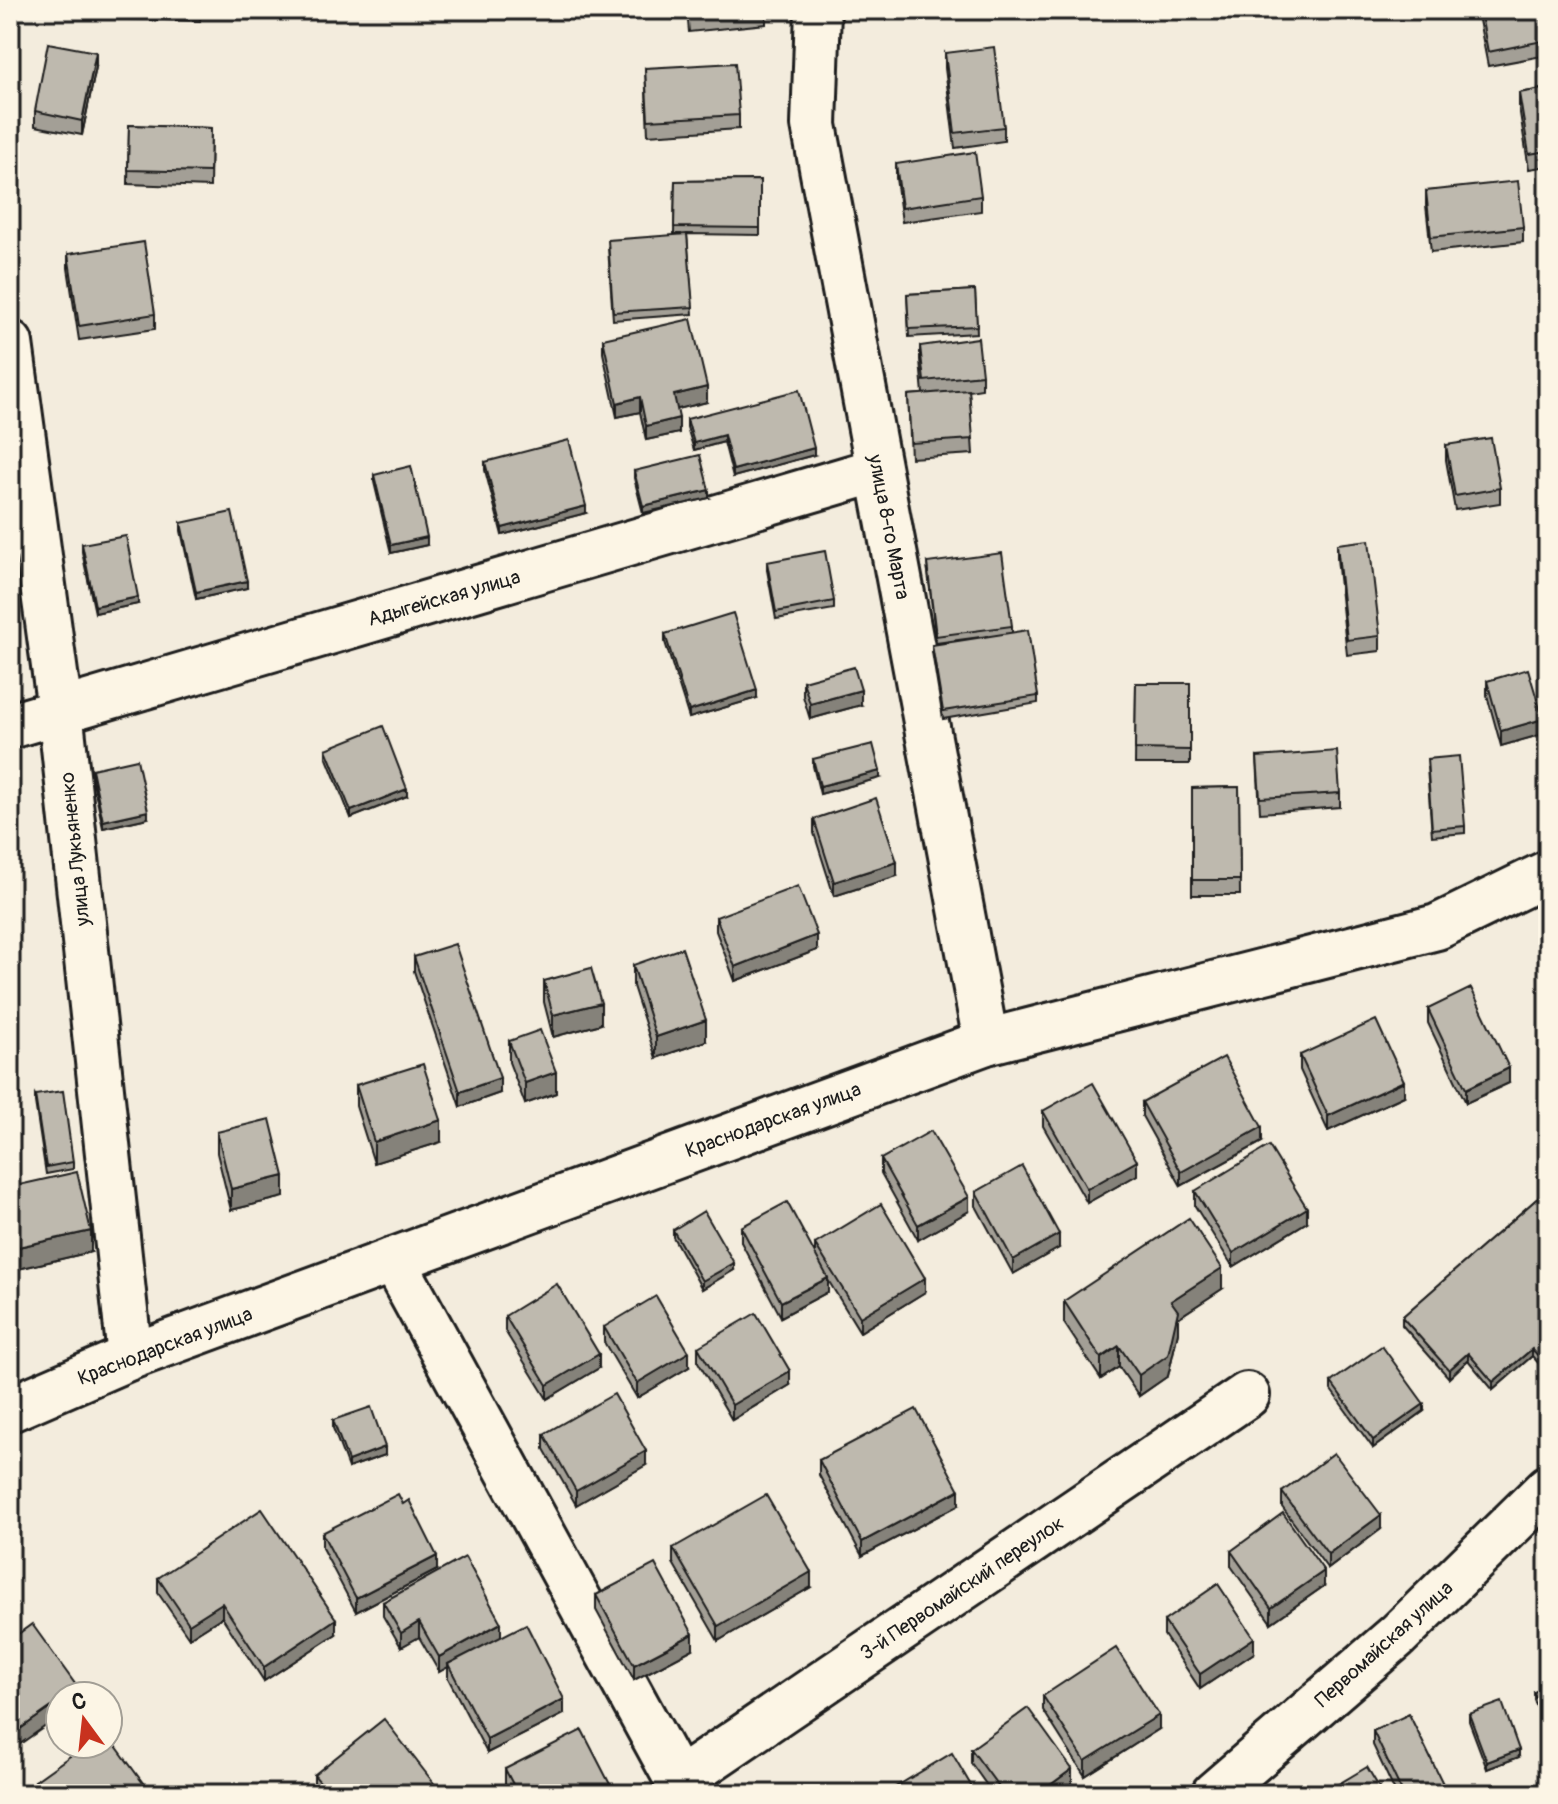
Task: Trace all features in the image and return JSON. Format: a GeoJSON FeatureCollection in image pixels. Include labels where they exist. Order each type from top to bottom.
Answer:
{"type":"FeatureCollection","features":[{"type":"Feature","properties":{"kind":"street","name":"улица 8-го Марта"},"geometry":{"type":"LineString","coordinates":[[818,10],[814,125],[986,1042]]}},
{"type":"Feature","properties":{"kind":"street","name":"улица Лукьяненко"},"geometry":{"type":"LineString","coordinates":[[10,343],[60,710],[130,1357]]}},
{"type":"Feature","properties":{"kind":"street","name":"Адыгейская улица"},"geometry":{"type":"LineString","coordinates":[[10,726],[878,470]]}},
{"type":"Feature","properties":{"kind":"street","name":"Краснодарская улица"},"geometry":{"type":"LineString","coordinates":[[10,1409],[130,1357],[986,1042],[1437,927],[1548,873]]}},
{"type":"Feature","properties":{"kind":"street"},"geometry":{"type":"LineString","coordinates":[[393,1260],[681,1788]]}},
{"type":"Feature","properties":{"kind":"street","name":"3-й Первомайский переулок"},"geometry":{"type":"LineString","coordinates":[[681,1788],[1247,1395]]}},
{"type":"Feature","properties":{"kind":"street","name":"Первомайская улица"},"geometry":{"type":"LineString","coordinates":[[1214,1794],[1398,1635],[1548,1488]]}},
{"type":"Feature","properties":{"kind":"building"},"geometry":{"type":"Polygon","coordinates":[[[688,10],[758,10],[689,18],[688,10]]]}},
{"type":"Feature","properties":{"kind":"building"},"geometry":{"type":"Polygon","coordinates":[[[1480,10],[1548,10],[1548,40],[1488,52],[1480,10]]]}},
{"type":"Feature","properties":{"kind":"building"},"geometry":{"type":"Polygon","coordinates":[[[48,43],[96,52],[82,121],[35,111],[48,43]]]}},
{"type":"Feature","properties":{"kind":"building"},"geometry":{"type":"Polygon","coordinates":[[[994,47],[1004,127],[955,133],[945,53],[994,47]]]}},
{"type":"Feature","properties":{"kind":"building"},"geometry":{"type":"Polygon","coordinates":[[[735,63],[739,115],[648,120],[645,68],[735,63]]]}},
{"type":"Feature","properties":{"kind":"building"},"geometry":{"type":"Polygon","coordinates":[[[1548,88],[1548,151],[1529,154],[1519,93],[1548,88]]]}},
{"type":"Feature","properties":{"kind":"building"},"geometry":{"type":"Polygon","coordinates":[[[129,125],[211,128],[210,172],[128,170],[129,125]]]}},
{"type":"Feature","properties":{"kind":"building"},"geometry":{"type":"Polygon","coordinates":[[[975,152],[981,196],[902,208],[896,164],[975,152]]]}},
{"type":"Feature","properties":{"kind":"building"},"geometry":{"type":"Polygon","coordinates":[[[760,180],[760,228],[674,227],[675,181],[760,180]]]}},
{"type":"Feature","properties":{"kind":"building"},"geometry":{"type":"Polygon","coordinates":[[[1518,181],[1523,227],[1431,237],[1426,191],[1518,181]]]}},
{"type":"Feature","properties":{"kind":"building"},"geometry":{"type":"Polygon","coordinates":[[[687,234],[693,307],[613,312],[608,240],[687,234]]]}},
{"type":"Feature","properties":{"kind":"building"},"geometry":{"type":"Polygon","coordinates":[[[144,242],[155,314],[79,326],[68,254],[144,242]]]}},
{"type":"Feature","properties":{"kind":"building"},"geometry":{"type":"Polygon","coordinates":[[[975,290],[977,326],[909,329],[907,294],[975,290]]]}},
{"type":"Feature","properties":{"kind":"building"},"geometry":{"type":"Polygon","coordinates":[[[691,319],[707,387],[674,395],[679,418],[646,426],[640,397],[617,403],[603,339],[691,319]]]}},
{"type":"Feature","properties":{"kind":"building"},"geometry":{"type":"Polygon","coordinates":[[[978,338],[982,375],[924,381],[920,346],[978,338]]]}},
{"type":"Feature","properties":{"kind":"building"},"geometry":{"type":"Polygon","coordinates":[[[799,390],[814,448],[733,470],[724,435],[694,443],[687,419],[799,390]]]}},
{"type":"Feature","properties":{"kind":"building"},"geometry":{"type":"Polygon","coordinates":[[[969,390],[973,439],[911,443],[908,395],[969,390]]]}},
{"type":"Feature","properties":{"kind":"building"},"geometry":{"type":"Polygon","coordinates":[[[1491,438],[1500,488],[1455,496],[1446,445],[1491,438]]]}},
{"type":"Feature","properties":{"kind":"building"},"geometry":{"type":"Polygon","coordinates":[[[569,440],[586,506],[502,528],[485,462],[569,440]]]}},
{"type":"Feature","properties":{"kind":"building"},"geometry":{"type":"Polygon","coordinates":[[[700,455],[709,490],[643,506],[634,471],[700,455]]]}},
{"type":"Feature","properties":{"kind":"building"},"geometry":{"type":"Polygon","coordinates":[[[411,466],[427,537],[391,545],[374,475],[411,466]]]}},
{"type":"Feature","properties":{"kind":"building"},"geometry":{"type":"Polygon","coordinates":[[[232,512],[247,581],[196,592],[181,523],[232,512]]]}},
{"type":"Feature","properties":{"kind":"building"},"geometry":{"type":"Polygon","coordinates":[[[126,536],[138,597],[95,606],[82,544],[126,536]]]}},
{"type":"Feature","properties":{"kind":"building"},"geometry":{"type":"Polygon","coordinates":[[[1369,540],[1380,636],[1347,640],[1337,544],[1369,540]]]}},
{"type":"Feature","properties":{"kind":"building"},"geometry":{"type":"Polygon","coordinates":[[[825,551],[834,601],[776,612],[767,562],[825,551]]]}},
{"type":"Feature","properties":{"kind":"building"},"geometry":{"type":"Polygon","coordinates":[[[1002,553],[1012,626],[936,636],[927,563],[1002,553]]]}},
{"type":"Feature","properties":{"kind":"building"},"geometry":{"type":"Polygon","coordinates":[[[733,613],[757,690],[689,711],[665,634],[733,613]]]}},
{"type":"Feature","properties":{"kind":"building"},"geometry":{"type":"Polygon","coordinates":[[[1028,630],[1038,696],[943,711],[932,645],[1028,630]]]}},
{"type":"Feature","properties":{"kind":"building"},"geometry":{"type":"Polygon","coordinates":[[[854,667],[861,690],[810,704],[803,681],[854,667]]]}},
{"type":"Feature","properties":{"kind":"building"},"geometry":{"type":"Polygon","coordinates":[[[1528,669],[1543,719],[1501,731],[1487,681],[1528,669]]]}},
{"type":"Feature","properties":{"kind":"building"},"geometry":{"type":"Polygon","coordinates":[[[1136,683],[1190,683],[1190,750],[1135,749],[1136,683]]]}},
{"type":"Feature","properties":{"kind":"building"},"geometry":{"type":"Polygon","coordinates":[[[383,726],[407,789],[351,811],[326,749],[383,726]]]}},
{"type":"Feature","properties":{"kind":"building"},"geometry":{"type":"Polygon","coordinates":[[[873,744],[880,771],[820,786],[813,759],[873,744]]]}},
{"type":"Feature","properties":{"kind":"building"},"geometry":{"type":"Polygon","coordinates":[[[1337,751],[1340,793],[1260,798],[1257,757],[1337,751]]]}},
{"type":"Feature","properties":{"kind":"building"},"geometry":{"type":"Polygon","coordinates":[[[1459,756],[1465,826],[1432,829],[1427,759],[1459,756]]]}},
{"type":"Feature","properties":{"kind":"building"},"geometry":{"type":"Polygon","coordinates":[[[137,759],[148,811],[103,821],[92,769],[137,759]]]}},
{"type":"Feature","properties":{"kind":"building"},"geometry":{"type":"Polygon","coordinates":[[[1239,787],[1240,880],[1192,880],[1192,788],[1239,787]]]}},
{"type":"Feature","properties":{"kind":"building"},"geometry":{"type":"Polygon","coordinates":[[[876,798],[897,862],[834,882],[814,819],[876,798]]]}},
{"type":"Feature","properties":{"kind":"building"},"geometry":{"type":"Polygon","coordinates":[[[798,886],[817,935],[735,967],[716,917],[798,886]]]}},
{"type":"Feature","properties":{"kind":"building"},"geometry":{"type":"Polygon","coordinates":[[[455,944],[500,1078],[460,1092],[414,957],[455,944]]]}},
{"type":"Feature","properties":{"kind":"building"},"geometry":{"type":"Polygon","coordinates":[[[682,948],[706,1020],[656,1037],[633,965],[682,948]]]}},
{"type":"Feature","properties":{"kind":"building"},"geometry":{"type":"Polygon","coordinates":[[[591,968],[601,1003],[553,1015],[544,981],[591,968]]]}},
{"type":"Feature","properties":{"kind":"building"},"geometry":{"type":"Polygon","coordinates":[[[1471,988],[1509,1068],[1466,1089],[1428,1009],[1471,988]]]}},
{"type":"Feature","properties":{"kind":"building"},"geometry":{"type":"Polygon","coordinates":[[[1376,1020],[1404,1081],[1328,1116],[1300,1055],[1376,1020]]]}},
{"type":"Feature","properties":{"kind":"building"},"geometry":{"type":"Polygon","coordinates":[[[540,1030],[556,1072],[525,1083],[509,1041],[540,1030]]]}},
{"type":"Feature","properties":{"kind":"building"},"geometry":{"type":"Polygon","coordinates":[[[1224,1057],[1262,1127],[1181,1172],[1142,1102],[1224,1057]]]}},
{"type":"Feature","properties":{"kind":"building"},"geometry":{"type":"Polygon","coordinates":[[[423,1064],[441,1120],[374,1142],[356,1085],[423,1064]]]}},
{"type":"Feature","properties":{"kind":"building"},"geometry":{"type":"Polygon","coordinates":[[[1093,1083],[1137,1161],[1087,1189],[1043,1111],[1093,1083]]]}},
{"type":"Feature","properties":{"kind":"building"},"geometry":{"type":"Polygon","coordinates":[[[63,1091],[73,1162],[46,1167],[35,1095],[63,1091]]]}},
{"type":"Feature","properties":{"kind":"building"},"geometry":{"type":"Polygon","coordinates":[[[270,1119],[284,1176],[231,1189],[217,1132],[270,1119]]]}},
{"type":"Feature","properties":{"kind":"building"},"geometry":{"type":"Polygon","coordinates":[[[931,1131],[969,1197],[918,1225],[881,1159],[931,1131]]]}},
{"type":"Feature","properties":{"kind":"building"},"geometry":{"type":"Polygon","coordinates":[[[1269,1146],[1307,1208],[1233,1253],[1195,1191],[1269,1146]]]}},
{"type":"Feature","properties":{"kind":"building"},"geometry":{"type":"Polygon","coordinates":[[[1022,1166],[1059,1234],[1013,1260],[976,1192],[1022,1166]]]}},
{"type":"Feature","properties":{"kind":"building"},"geometry":{"type":"Polygon","coordinates":[[[77,1172],[91,1231],[18,1247],[10,1213],[10,1187],[77,1172]]]}},
{"type":"Feature","properties":{"kind":"building"},"geometry":{"type":"Polygon","coordinates":[[[1548,1189],[1548,1352],[1541,1359],[1532,1349],[1493,1382],[1468,1353],[1449,1370],[1402,1317],[1548,1189]]]}},
{"type":"Feature","properties":{"kind":"building"},"geometry":{"type":"Polygon","coordinates":[[[787,1202],[828,1278],[781,1302],[741,1227],[787,1202]]]}},
{"type":"Feature","properties":{"kind":"building"},"geometry":{"type":"Polygon","coordinates":[[[881,1204],[925,1278],[860,1317],[815,1244],[881,1204]]]}},
{"type":"Feature","properties":{"kind":"building"},"geometry":{"type":"Polygon","coordinates":[[[704,1211],[734,1263],[702,1281],[673,1230],[704,1211]]]}},
{"type":"Feature","properties":{"kind":"building"},"geometry":{"type":"Polygon","coordinates":[[[1189,1218],[1222,1268],[1171,1301],[1178,1311],[1168,1355],[1139,1375],[1119,1346],[1101,1358],[1064,1301],[1189,1218]]]}},
{"type":"Feature","properties":{"kind":"building"},"geometry":{"type":"Polygon","coordinates":[[[557,1284],[599,1354],[547,1385],[505,1316],[557,1284]]]}},
{"type":"Feature","properties":{"kind":"building"},"geometry":{"type":"Polygon","coordinates":[[[656,1296],[689,1352],[637,1383],[604,1327],[656,1296]]]}},
{"type":"Feature","properties":{"kind":"building"},"geometry":{"type":"Polygon","coordinates":[[[756,1313],[790,1371],[732,1405],[698,1347],[756,1313]]]}},
{"type":"Feature","properties":{"kind":"building"},"geometry":{"type":"Polygon","coordinates":[[[1382,1346],[1424,1404],[1373,1440],[1331,1382],[1382,1346]]]}},
{"type":"Feature","properties":{"kind":"building"},"geometry":{"type":"Polygon","coordinates":[[[614,1394],[646,1451],[576,1491],[544,1434],[614,1394]]]}},
{"type":"Feature","properties":{"kind":"building"},"geometry":{"type":"Polygon","coordinates":[[[371,1407],[385,1447],[348,1461],[333,1420],[371,1407]]]}},
{"type":"Feature","properties":{"kind":"building"},"geometry":{"type":"Polygon","coordinates":[[[916,1409],[959,1490],[862,1542],[819,1460],[916,1409]]]}},
{"type":"Feature","properties":{"kind":"building"},"geometry":{"type":"Polygon","coordinates":[[[1334,1453],[1381,1515],[1328,1554],[1282,1492],[1334,1453]]]}},
{"type":"Feature","properties":{"kind":"building"},"geometry":{"type":"Polygon","coordinates":[[[398,1494],[403,1504],[409,1500],[437,1556],[356,1598],[322,1533],[398,1494]]]}},
{"type":"Feature","properties":{"kind":"building"},"geometry":{"type":"Polygon","coordinates":[[[766,1495],[811,1572],[718,1626],[673,1548],[766,1495]]]}},
{"type":"Feature","properties":{"kind":"building"},"geometry":{"type":"Polygon","coordinates":[[[262,1509],[336,1619],[264,1667],[222,1603],[189,1624],[158,1578],[262,1509]]]}},
{"type":"Feature","properties":{"kind":"building"},"geometry":{"type":"Polygon","coordinates":[[[1283,1513],[1324,1571],[1271,1608],[1231,1551],[1283,1513]]]}},
{"type":"Feature","properties":{"kind":"building"},"geometry":{"type":"Polygon","coordinates":[[[465,1557],[501,1623],[439,1657],[419,1622],[401,1633],[383,1602],[465,1557]]]}},
{"type":"Feature","properties":{"kind":"building"},"geometry":{"type":"Polygon","coordinates":[[[655,1564],[693,1634],[634,1665],[596,1595],[655,1564]]]}},
{"type":"Feature","properties":{"kind":"building"},"geometry":{"type":"Polygon","coordinates":[[[1218,1584],[1254,1638],[1200,1674],[1164,1621],[1218,1584]]]}},
{"type":"Feature","properties":{"kind":"building"},"geometry":{"type":"Polygon","coordinates":[[[32,1624],[72,1680],[44,1680],[44,1712],[10,1736],[10,1640],[32,1624]]]}},
{"type":"Feature","properties":{"kind":"building"},"geometry":{"type":"Polygon","coordinates":[[[526,1624],[564,1699],[487,1739],[448,1664],[526,1624]]]}},
{"type":"Feature","properties":{"kind":"building"},"geometry":{"type":"Polygon","coordinates":[[[1116,1648],[1159,1715],[1085,1761],[1043,1696],[1116,1648]]]}},
{"type":"Feature","properties":{"kind":"building"},"geometry":{"type":"Polygon","coordinates":[[[1548,1687],[1548,1730],[1534,1692],[1548,1687]]]}},
{"type":"Feature","properties":{"kind":"building"},"geometry":{"type":"Polygon","coordinates":[[[1502,1702],[1519,1750],[1487,1762],[1469,1714],[1502,1702]]]}},
{"type":"Feature","properties":{"kind":"building"},"geometry":{"type":"Polygon","coordinates":[[[1028,1708],[1072,1769],[1038,1794],[1004,1794],[971,1749],[1028,1708]]]}},
{"type":"Feature","properties":{"kind":"building"},"geometry":{"type":"Polygon","coordinates":[[[1409,1714],[1448,1794],[1403,1794],[1373,1731],[1409,1714]]]}},
{"type":"Feature","properties":{"kind":"building"},"geometry":{"type":"Polygon","coordinates":[[[384,1719],[436,1786],[426,1794],[330,1794],[314,1775],[384,1719]]]}},
{"type":"Feature","properties":{"kind":"building"},"geometry":{"type":"Polygon","coordinates":[[[582,1730],[615,1794],[518,1794],[505,1769],[582,1730]]]}},
{"type":"Feature","properties":{"kind":"building"},"geometry":{"type":"Polygon","coordinates":[[[952,1753],[976,1794],[895,1794],[892,1789],[952,1753]]]}},
{"type":"Feature","properties":{"kind":"building"},"geometry":{"type":"Polygon","coordinates":[[[124,1757],[151,1794],[44,1794],[35,1781],[65,1760],[124,1760],[124,1757]]]}},
{"type":"Feature","properties":{"kind":"building"},"geometry":{"type":"Polygon","coordinates":[[[1367,1767],[1383,1794],[1322,1794],[1367,1767]]]}}]}
